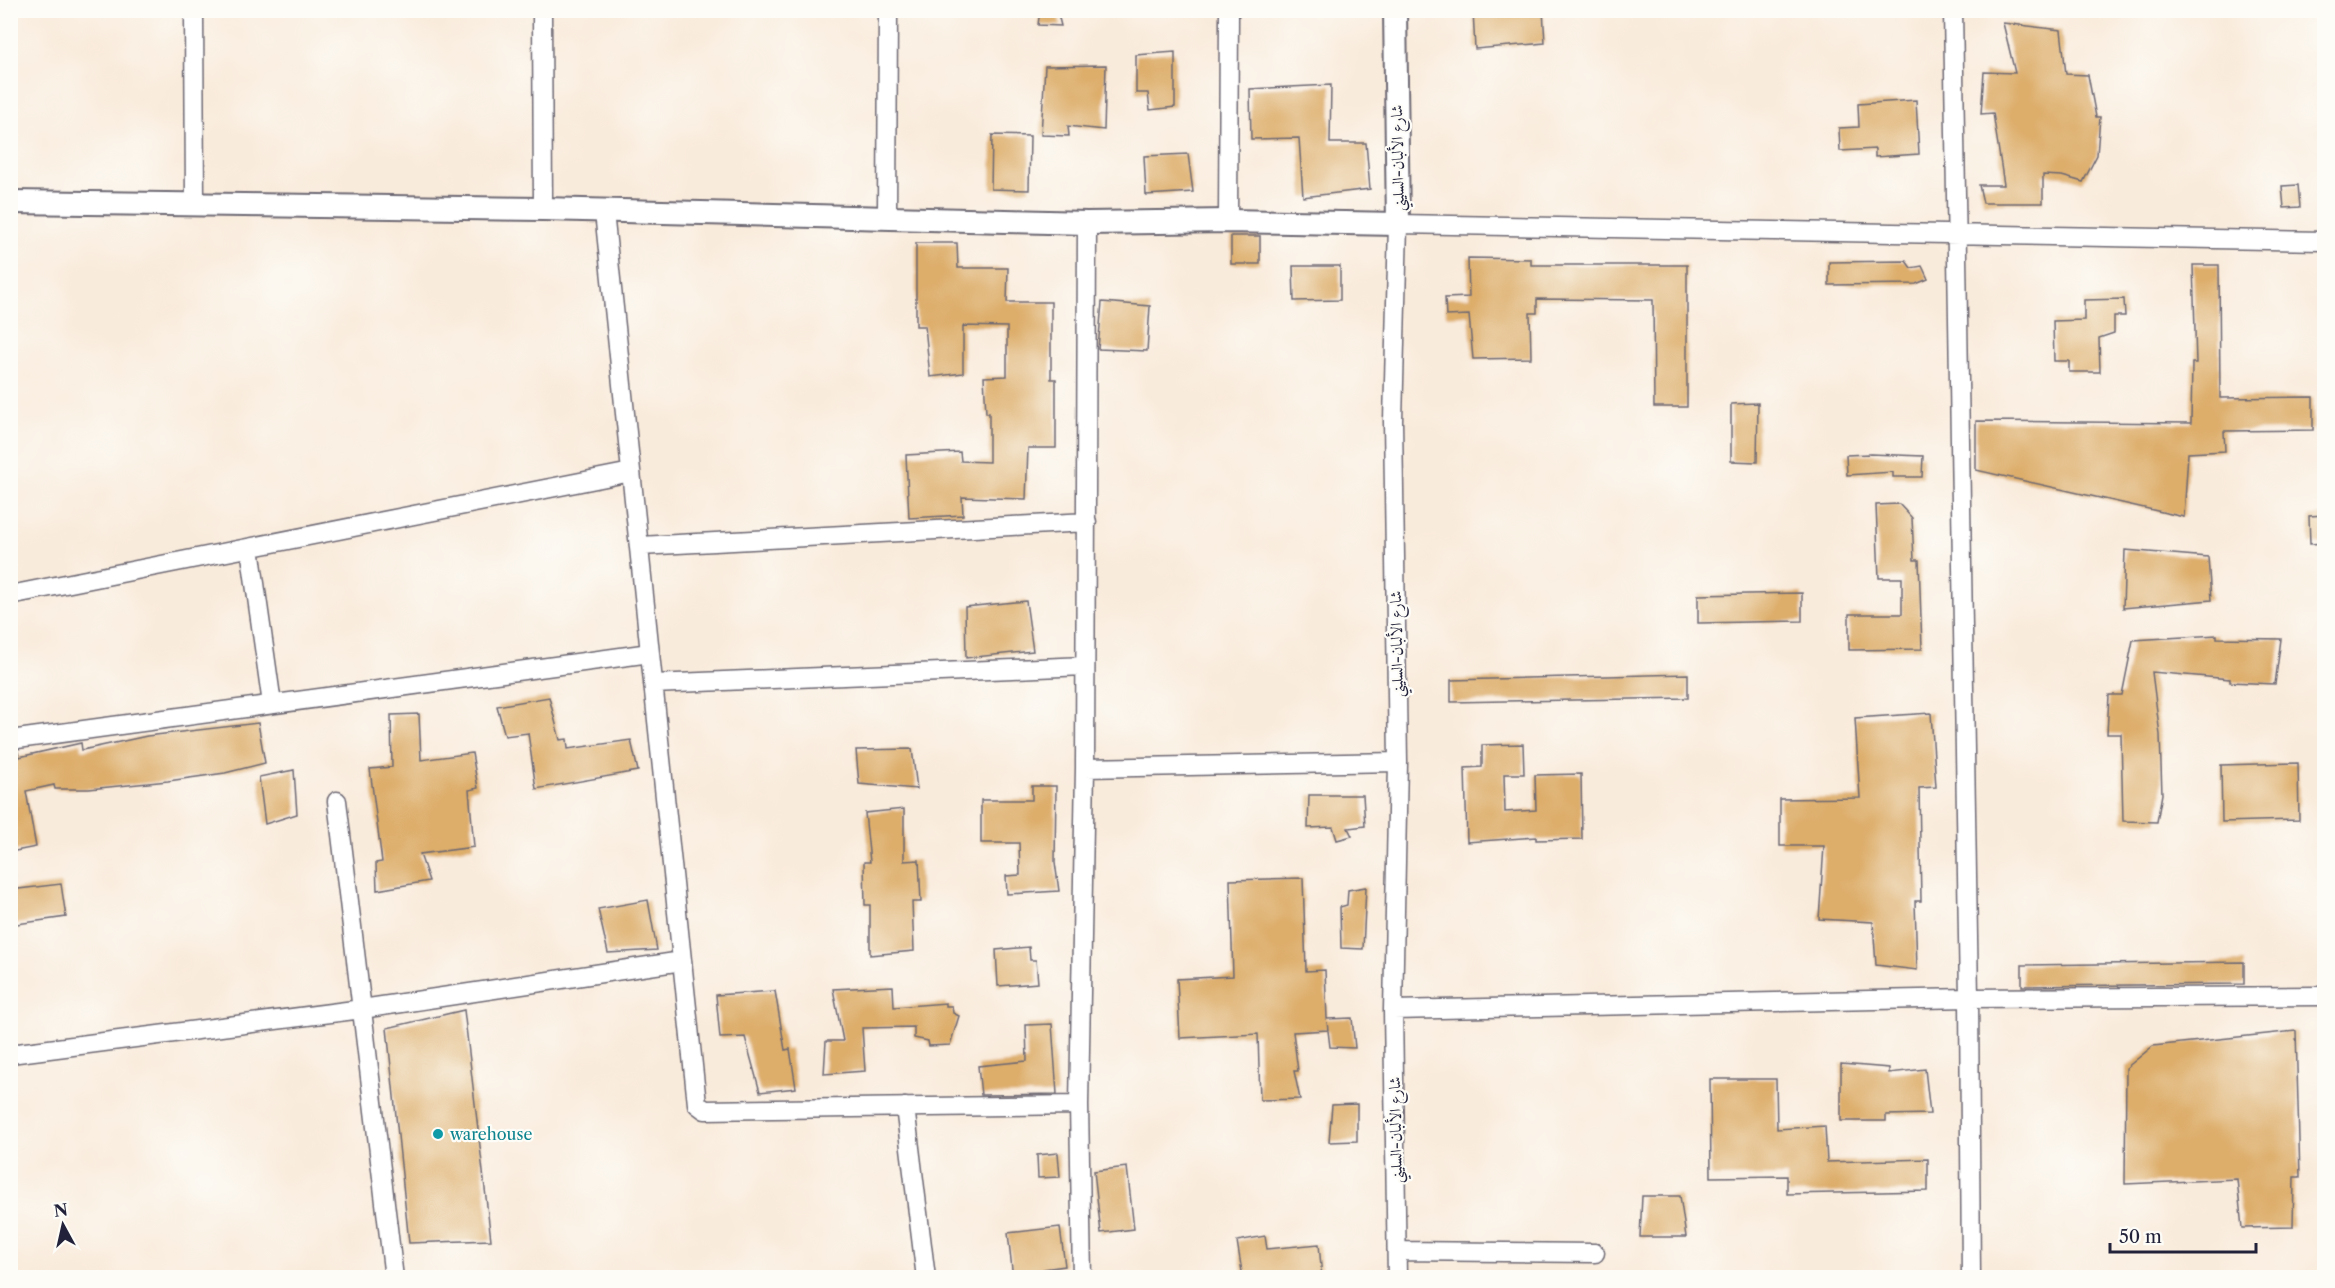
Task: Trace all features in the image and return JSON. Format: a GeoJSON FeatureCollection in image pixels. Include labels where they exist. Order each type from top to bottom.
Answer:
{"type":"FeatureCollection","features":[{"type":"Feature","properties":{"kind":"street"},"geometry":{"type":"LineString","coordinates":[[194,10],[195,205]]}},
{"type":"Feature","properties":{"kind":"street"},"geometry":{"type":"LineString","coordinates":[[542,10],[543,209]]}},
{"type":"Feature","properties":{"kind":"street"},"geometry":{"type":"LineString","coordinates":[[887,218],[888,10]]}},
{"type":"Feature","properties":{"kind":"street"},"geometry":{"type":"LineString","coordinates":[[1228,221],[1229,10]]}},
{"type":"Feature","properties":{"kind":"street","name":"شارع الألبان-السليني"},"geometry":{"type":"LineString","coordinates":[[1395,10],[1398,224],[1393,421],[1398,762],[1393,1010],[1398,1278]]}},
{"type":"Feature","properties":{"kind":"street"},"geometry":{"type":"LineString","coordinates":[[1953,10],[1969,998],[1971,1278]]}},
{"type":"Feature","properties":{"kind":"street"},"geometry":{"type":"LineString","coordinates":[[10,202],[543,209],[1087,223],[1228,221],[2325,241]]}},
{"type":"Feature","properties":{"kind":"street"},"geometry":{"type":"LineString","coordinates":[[604,212],[682,961],[700,1108],[705,1110],[1079,1105]]}},
{"type":"Feature","properties":{"kind":"street"},"geometry":{"type":"LineString","coordinates":[[1082,1278],[1079,1105],[1085,768],[1087,223]]}},
{"type":"Feature","properties":{"kind":"street"},"geometry":{"type":"LineString","coordinates":[[10,595],[631,472]]}},
{"type":"Feature","properties":{"kind":"street"},"geometry":{"type":"LineString","coordinates":[[640,546],[1087,522]]}},
{"type":"Feature","properties":{"kind":"street"},"geometry":{"type":"LineString","coordinates":[[250,548],[272,704]]}},
{"type":"Feature","properties":{"kind":"street"},"geometry":{"type":"LineString","coordinates":[[10,740],[650,653]]}},
{"type":"Feature","properties":{"kind":"street"},"geometry":{"type":"LineString","coordinates":[[653,684],[1085,666]]}},
{"type":"Feature","properties":{"kind":"street"},"geometry":{"type":"LineString","coordinates":[[1085,768],[1398,762]]}},
{"type":"Feature","properties":{"kind":"street"},"geometry":{"type":"LineString","coordinates":[[337,801],[394,1278]]}},
{"type":"Feature","properties":{"kind":"street"},"geometry":{"type":"LineString","coordinates":[[10,1054],[362,1009],[682,961]]}},
{"type":"Feature","properties":{"kind":"street"},"geometry":{"type":"LineString","coordinates":[[1393,1010],[1969,998],[2325,996]]}},
{"type":"Feature","properties":{"kind":"street"},"geometry":{"type":"LineString","coordinates":[[905,1107],[926,1278]]}},
{"type":"Feature","properties":{"kind":"street"},"geometry":{"type":"LineString","coordinates":[[1397,1251],[1595,1253]]}},
{"type":"Feature","properties":{"kind":"building"},"geometry":{"type":"Polygon","coordinates":[[[1040,10],[1057,10],[1061,26],[1038,25],[1040,10]]]}},
{"type":"Feature","properties":{"kind":"building"},"geometry":{"type":"Polygon","coordinates":[[[1473,10],[1543,10],[1545,43],[1475,49],[1473,10]]]}},
{"type":"Feature","properties":{"kind":"building"},"geometry":{"type":"Polygon","coordinates":[[[2003,23],[2061,30],[2066,74],[2088,75],[2096,117],[2100,117],[2097,155],[2083,182],[2062,176],[2043,175],[2043,203],[1983,203],[1979,185],[2004,185],[1993,113],[1981,114],[1984,72],[2015,73],[2003,23]]]}},
{"type":"Feature","properties":{"kind":"building"},"geometry":{"type":"Polygon","coordinates":[[[1175,52],[1175,107],[1150,110],[1148,93],[1136,93],[1136,55],[1175,52]]]}},
{"type":"Feature","properties":{"kind":"building"},"geometry":{"type":"Polygon","coordinates":[[[1106,65],[1104,130],[1068,126],[1069,136],[1041,135],[1045,66],[1106,65]]]}},
{"type":"Feature","properties":{"kind":"building"},"geometry":{"type":"Polygon","coordinates":[[[1331,85],[1330,143],[1366,143],[1370,189],[1303,197],[1299,138],[1251,139],[1250,89],[1331,85]]]}},
{"type":"Feature","properties":{"kind":"building"},"geometry":{"type":"Polygon","coordinates":[[[1916,100],[1919,154],[1875,157],[1875,149],[1840,151],[1839,128],[1859,127],[1858,104],[1916,100]]]}},
{"type":"Feature","properties":{"kind":"building"},"geometry":{"type":"Polygon","coordinates":[[[992,135],[1030,136],[1029,190],[991,189],[992,135]]]}},
{"type":"Feature","properties":{"kind":"building"},"geometry":{"type":"Polygon","coordinates":[[[1188,154],[1193,192],[1146,195],[1144,156],[1188,154]]]}},
{"type":"Feature","properties":{"kind":"building"},"geometry":{"type":"Polygon","coordinates":[[[2298,185],[2300,207],[2284,208],[2282,186],[2298,185]]]}},
{"type":"Feature","properties":{"kind":"building"},"geometry":{"type":"Polygon","coordinates":[[[1231,236],[1260,236],[1260,264],[1231,264],[1231,236]]]}},
{"type":"Feature","properties":{"kind":"building"},"geometry":{"type":"Polygon","coordinates":[[[916,243],[957,243],[958,268],[1008,268],[1007,302],[1051,302],[1051,379],[1056,379],[1056,448],[1028,448],[1026,499],[962,497],[963,515],[909,518],[906,455],[960,452],[961,461],[989,462],[989,413],[986,413],[984,377],[1007,376],[1007,327],[963,326],[963,373],[930,377],[925,326],[916,326],[916,243]]]}},
{"type":"Feature","properties":{"kind":"building"},"geometry":{"type":"Polygon","coordinates":[[[1468,258],[1531,259],[1531,265],[1687,265],[1687,407],[1654,407],[1653,300],[1537,299],[1537,313],[1530,313],[1531,358],[1473,359],[1469,315],[1446,316],[1445,298],[1469,297],[1468,258]]]}},
{"type":"Feature","properties":{"kind":"building"},"geometry":{"type":"Polygon","coordinates":[[[1906,261],[1911,268],[1922,266],[1928,279],[1916,284],[1829,285],[1829,262],[1906,261]]]}},
{"type":"Feature","properties":{"kind":"building"},"geometry":{"type":"Polygon","coordinates":[[[2193,265],[2219,265],[2220,398],[2313,397],[2313,430],[2224,431],[2225,451],[2188,453],[2184,517],[1976,470],[1976,421],[2191,423],[2192,363],[2196,363],[2193,265]]]}},
{"type":"Feature","properties":{"kind":"building"},"geometry":{"type":"Polygon","coordinates":[[[1293,266],[1340,266],[1340,300],[1294,301],[1293,266]]]}},
{"type":"Feature","properties":{"kind":"building"},"geometry":{"type":"Polygon","coordinates":[[[2124,299],[2125,316],[2114,316],[2114,333],[2099,338],[2100,372],[2069,372],[2069,361],[2054,361],[2053,321],[2084,320],[2084,300],[2124,299]]]}},
{"type":"Feature","properties":{"kind":"building"},"geometry":{"type":"Polygon","coordinates":[[[1102,302],[1150,306],[1147,351],[1098,349],[1102,302]]]}},
{"type":"Feature","properties":{"kind":"building"},"geometry":{"type":"Polygon","coordinates":[[[1758,403],[1757,462],[1731,461],[1731,404],[1758,403]]]}},
{"type":"Feature","properties":{"kind":"building"},"geometry":{"type":"Polygon","coordinates":[[[1846,455],[1923,456],[1922,477],[1893,477],[1893,472],[1847,475],[1846,455]]]}},
{"type":"Feature","properties":{"kind":"building"},"geometry":{"type":"Polygon","coordinates":[[[1899,504],[1912,518],[1914,560],[1919,560],[1922,649],[1849,650],[1849,614],[1902,614],[1902,578],[1879,578],[1876,505],[1899,504]]]}},
{"type":"Feature","properties":{"kind":"building"},"geometry":{"type":"Polygon","coordinates":[[[2325,515],[2325,543],[2310,544],[2309,516],[2325,515]]]}},
{"type":"Feature","properties":{"kind":"building"},"geometry":{"type":"Polygon","coordinates":[[[2125,550],[2208,557],[2211,600],[2123,608],[2125,550]]]}},
{"type":"Feature","properties":{"kind":"building"},"geometry":{"type":"Polygon","coordinates":[[[1802,593],[1802,621],[1698,623],[1698,595],[1802,593]]]}},
{"type":"Feature","properties":{"kind":"building"},"geometry":{"type":"Polygon","coordinates":[[[1026,601],[1033,651],[966,658],[965,607],[1026,601]]]}},
{"type":"Feature","properties":{"kind":"building"},"geometry":{"type":"Polygon","coordinates":[[[2217,635],[2217,638],[2281,639],[2275,684],[2230,682],[2230,679],[2152,672],[2160,735],[2162,794],[2157,822],[2123,821],[2121,734],[2107,734],[2109,695],[2122,695],[2133,640],[2217,635]]]}},
{"type":"Feature","properties":{"kind":"building"},"geometry":{"type":"Polygon","coordinates":[[[1688,674],[1688,698],[1451,702],[1451,680],[1688,674]]]}},
{"type":"Feature","properties":{"kind":"building"},"geometry":{"type":"Polygon","coordinates":[[[549,697],[560,740],[567,739],[568,749],[631,740],[638,771],[536,789],[528,733],[505,736],[497,706],[549,697]]]}},
{"type":"Feature","properties":{"kind":"building"},"geometry":{"type":"Polygon","coordinates":[[[1931,713],[1936,787],[1919,788],[1921,901],[1915,901],[1917,970],[1876,965],[1873,922],[1819,919],[1824,846],[1780,846],[1780,799],[1860,798],[1855,718],[1931,713]]]}},
{"type":"Feature","properties":{"kind":"building"},"geometry":{"type":"Polygon","coordinates":[[[419,714],[421,760],[472,753],[478,788],[469,790],[474,847],[420,854],[429,881],[377,890],[376,863],[382,862],[370,769],[392,767],[391,715],[419,714]]]}},
{"type":"Feature","properties":{"kind":"building"},"geometry":{"type":"Polygon","coordinates":[[[258,723],[265,763],[225,773],[168,781],[89,789],[55,789],[54,785],[26,791],[36,847],[10,852],[10,753],[18,752],[19,757],[81,743],[82,750],[147,736],[258,723]]]}},
{"type":"Feature","properties":{"kind":"building"},"geometry":{"type":"Polygon","coordinates":[[[1523,744],[1524,774],[1504,774],[1505,812],[1536,810],[1535,775],[1581,774],[1582,839],[1536,840],[1536,837],[1467,842],[1465,768],[1482,767],[1482,745],[1523,744]]]}},
{"type":"Feature","properties":{"kind":"building"},"geometry":{"type":"Polygon","coordinates":[[[912,749],[917,789],[859,784],[856,750],[912,749]]]}},
{"type":"Feature","properties":{"kind":"building"},"geometry":{"type":"Polygon","coordinates":[[[2298,763],[2299,820],[2222,822],[2221,765],[2298,763]]]}},
{"type":"Feature","properties":{"kind":"building"},"geometry":{"type":"Polygon","coordinates":[[[294,770],[297,814],[265,824],[259,777],[294,770]]]}},
{"type":"Feature","properties":{"kind":"building"},"geometry":{"type":"Polygon","coordinates":[[[1032,786],[1056,786],[1055,862],[1059,891],[1007,894],[1006,876],[1020,875],[1019,843],[981,843],[981,800],[1032,800],[1032,786]]]}},
{"type":"Feature","properties":{"kind":"building"},"geometry":{"type":"Polygon","coordinates":[[[1309,795],[1363,795],[1365,826],[1348,828],[1352,836],[1337,840],[1333,827],[1308,828],[1309,795]]]}},
{"type":"Feature","properties":{"kind":"building"},"geometry":{"type":"Polygon","coordinates":[[[904,809],[904,861],[919,860],[921,902],[912,902],[914,951],[870,955],[870,905],[865,905],[864,862],[870,862],[865,813],[904,809]]]}},
{"type":"Feature","properties":{"kind":"building"},"geometry":{"type":"Polygon","coordinates":[[[1303,878],[1306,971],[1325,970],[1327,1019],[1352,1018],[1355,1048],[1330,1047],[1328,1030],[1293,1032],[1298,1071],[1294,1071],[1300,1099],[1260,1100],[1258,1034],[1180,1038],[1177,979],[1233,976],[1230,880],[1303,878]]]}},
{"type":"Feature","properties":{"kind":"building"},"geometry":{"type":"Polygon","coordinates":[[[61,884],[66,917],[10,925],[10,890],[61,884]]]}},
{"type":"Feature","properties":{"kind":"building"},"geometry":{"type":"Polygon","coordinates":[[[1366,887],[1363,949],[1341,948],[1340,907],[1347,905],[1348,890],[1366,887]]]}},
{"type":"Feature","properties":{"kind":"building"},"geometry":{"type":"Polygon","coordinates":[[[648,900],[657,950],[608,953],[598,909],[648,900]]]}},
{"type":"Feature","properties":{"kind":"building"},"geometry":{"type":"Polygon","coordinates":[[[1029,947],[1030,960],[1036,960],[1038,983],[998,986],[996,950],[1029,947]]]}},
{"type":"Feature","properties":{"kind":"building"},"geometry":{"type":"Polygon","coordinates":[[[2244,962],[2244,984],[2022,986],[2022,965],[2244,962]]]}},
{"type":"Feature","properties":{"kind":"building"},"geometry":{"type":"Polygon","coordinates":[[[893,986],[894,1007],[946,1003],[946,1006],[952,1006],[953,1013],[959,1016],[950,1045],[929,1046],[928,1041],[914,1038],[914,1027],[862,1028],[865,1071],[824,1074],[826,1041],[843,1041],[833,989],[893,986]]]}},
{"type":"Feature","properties":{"kind":"building"},"geometry":{"type":"Polygon","coordinates":[[[775,991],[785,1050],[790,1049],[796,1088],[760,1092],[745,1037],[720,1038],[716,995],[775,991]]]}},
{"type":"Feature","properties":{"kind":"building","name":"warehouse"},"geometry":{"type":"Polygon","coordinates":[[[464,1010],[491,1240],[409,1243],[387,1028],[464,1010]]]}},
{"type":"Feature","properties":{"kind":"building"},"geometry":{"type":"Polygon","coordinates":[[[1052,1024],[1057,1094],[981,1095],[978,1066],[1027,1061],[1026,1025],[1052,1024]]]}},
{"type":"Feature","properties":{"kind":"building"},"geometry":{"type":"Polygon","coordinates":[[[2296,1031],[2300,1177],[2294,1177],[2293,1227],[2242,1228],[2237,1179],[2125,1184],[2126,1068],[2153,1046],[2296,1031]]]}},
{"type":"Feature","properties":{"kind":"building"},"geometry":{"type":"Polygon","coordinates":[[[1841,1064],[1889,1068],[1889,1073],[1925,1069],[1930,1114],[1886,1115],[1886,1121],[1841,1121],[1841,1064]]]}},
{"type":"Feature","properties":{"kind":"building"},"geometry":{"type":"Polygon","coordinates":[[[1710,1079],[1776,1079],[1777,1129],[1825,1126],[1827,1162],[1928,1159],[1928,1191],[1787,1194],[1787,1176],[1711,1177],[1710,1079]]]}},
{"type":"Feature","properties":{"kind":"building"},"geometry":{"type":"Polygon","coordinates":[[[1357,1104],[1357,1141],[1329,1142],[1332,1105],[1357,1104]]]}},
{"type":"Feature","properties":{"kind":"building"},"geometry":{"type":"Polygon","coordinates":[[[1058,1153],[1060,1177],[1038,1178],[1037,1155],[1058,1153]]]}},
{"type":"Feature","properties":{"kind":"building"},"geometry":{"type":"Polygon","coordinates":[[[1127,1167],[1134,1229],[1101,1233],[1094,1171],[1127,1167]]]}},
{"type":"Feature","properties":{"kind":"building"},"geometry":{"type":"Polygon","coordinates":[[[1642,1196],[1680,1196],[1686,1237],[1640,1237],[1642,1196]]]}},
{"type":"Feature","properties":{"kind":"building"},"geometry":{"type":"Polygon","coordinates":[[[1060,1227],[1065,1266],[1044,1269],[1046,1278],[1013,1278],[1008,1233],[1060,1227]]]}},
{"type":"Feature","properties":{"kind":"building"},"geometry":{"type":"Polygon","coordinates":[[[1265,1236],[1267,1249],[1319,1244],[1322,1278],[1243,1278],[1237,1241],[1265,1236]]]}},
{"type":"Feature","properties":{"kind":"place","name":"warehouse"},"geometry":{"type":"Point","coordinates":[438,1134]}}]}
